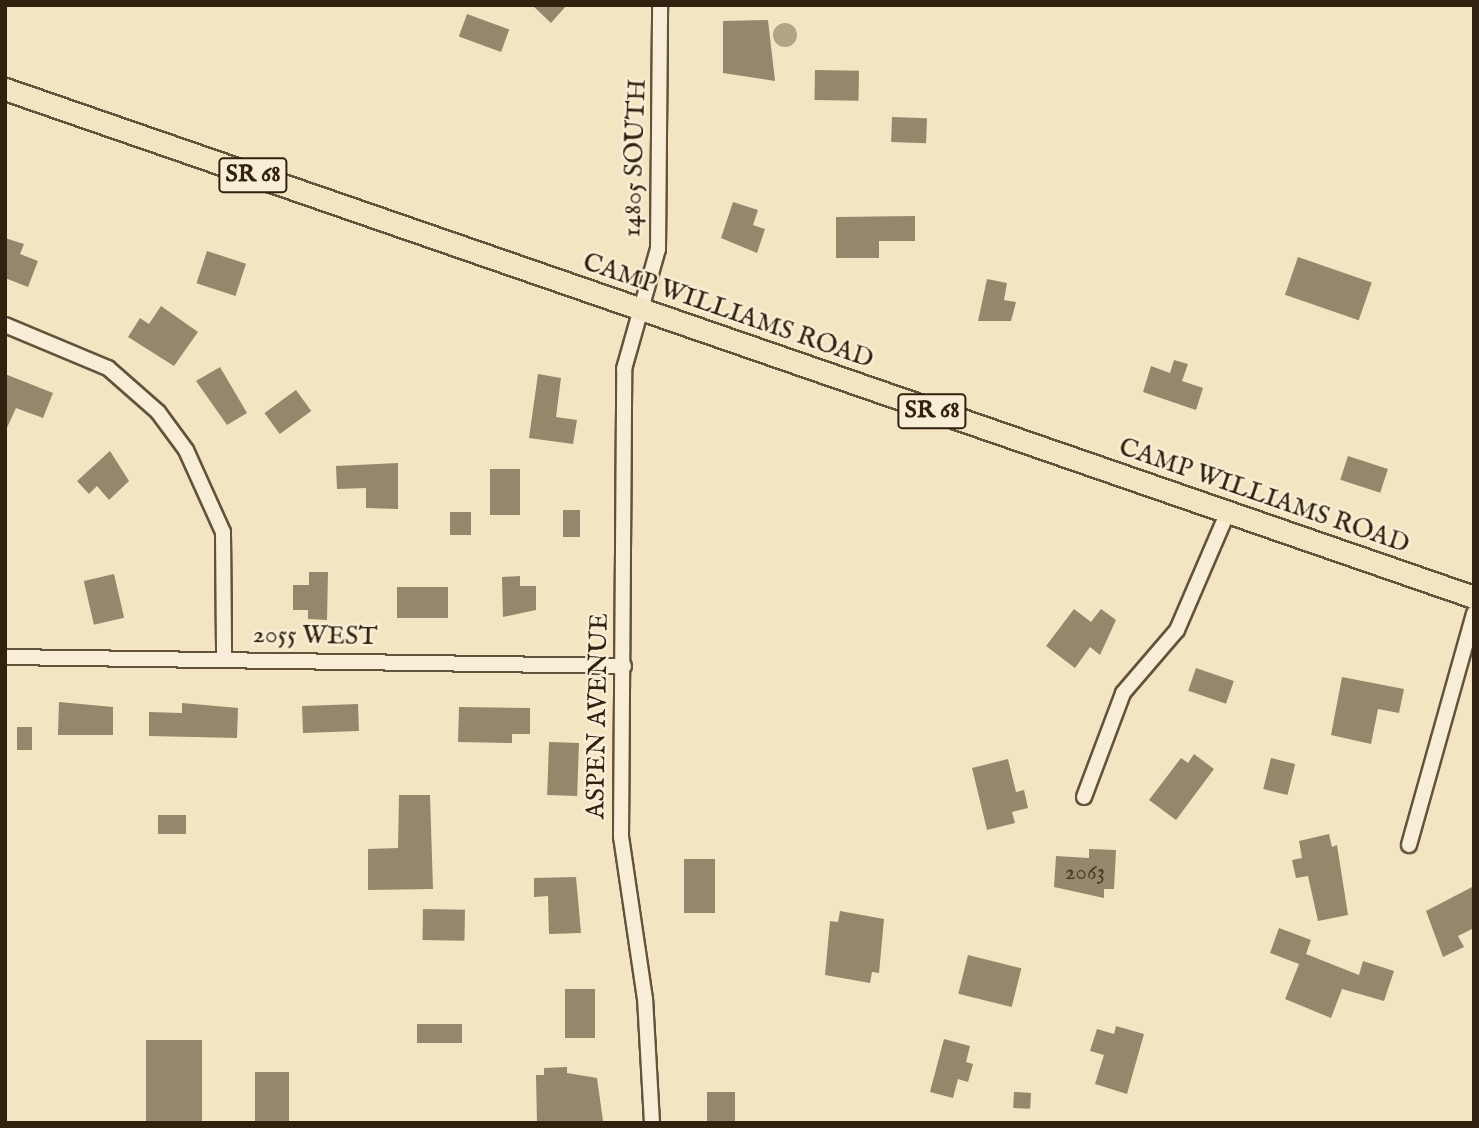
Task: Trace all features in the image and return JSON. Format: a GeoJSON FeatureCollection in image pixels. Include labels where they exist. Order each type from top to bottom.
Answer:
{"type":"FeatureCollection","features":[{"type":"Feature","properties":{"kind":"main road","name":"CAMP WILLIAMS ROAD"},"geometry":{"type":"LineString","coordinates":[[5,89],[1227,514],[1474,597]]}},
{"type":"Feature","properties":{"kind":"street","name":"14805 SOUTH"},"geometry":{"type":"LineString","coordinates":[[638,309],[658,250],[660,5]]}},
{"type":"Feature","properties":{"kind":"street","name":"ASPEN AVENUE"},"geometry":{"type":"LineString","coordinates":[[638,309],[624,369],[621,837],[645,999],[652,1123]]}},
{"type":"Feature","properties":{"kind":"street"},"geometry":{"type":"LineString","coordinates":[[5,324],[108,368],[158,412],[186,450],[223,531],[224,659]]}},
{"type":"Feature","properties":{"kind":"street"},"geometry":{"type":"LineString","coordinates":[[1084,797],[1123,693],[1177,630],[1227,514]]}},
{"type":"Feature","properties":{"kind":"street"},"geometry":{"type":"LineString","coordinates":[[1409,845],[1474,613]]}},
{"type":"Feature","properties":{"kind":"street","name":"2055 WEST"},"geometry":{"type":"LineString","coordinates":[[5,657],[624,666]]}},
{"type":"Feature","properties":{"kind":"shaded area"},"geometry":{"type":"Polygon","coordinates":[[[785,23],[796,30],[797,35],[790,46],[785,47],[774,40],[773,35],[780,24],[785,23]]]}},
{"type":"Feature","properties":{"kind":"building"},"geometry":{"type":"Polygon","coordinates":[[[532,5],[567,5],[551,23],[532,5]]]}},
{"type":"Feature","properties":{"kind":"building"},"geometry":{"type":"Polygon","coordinates":[[[467,14],[509,29],[501,52],[459,37],[467,14]]]}},
{"type":"Feature","properties":{"kind":"building"},"geometry":{"type":"Polygon","coordinates":[[[768,20],[775,81],[723,73],[723,21],[768,20]]]}},
{"type":"Feature","properties":{"kind":"building"},"geometry":{"type":"Polygon","coordinates":[[[815,70],[859,71],[858,101],[814,100],[815,70]]]}},
{"type":"Feature","properties":{"kind":"building"},"geometry":{"type":"Polygon","coordinates":[[[892,117],[927,118],[926,143],[891,142],[892,117]]]}},
{"type":"Feature","properties":{"kind":"building"},"geometry":{"type":"Polygon","coordinates":[[[733,202],[758,210],[753,225],[765,229],[757,253],[721,238],[733,202]]]}},
{"type":"Feature","properties":{"kind":"building"},"geometry":{"type":"Polygon","coordinates":[[[915,216],[915,241],[879,241],[879,258],[836,258],[836,217],[915,216]]]}},
{"type":"Feature","properties":{"kind":"building"},"geometry":{"type":"Polygon","coordinates":[[[5,238],[24,244],[20,254],[38,261],[28,287],[5,278],[5,238]]]}},
{"type":"Feature","properties":{"kind":"building"},"geometry":{"type":"Polygon","coordinates":[[[207,251],[246,264],[235,296],[196,283],[207,251]]]}},
{"type":"Feature","properties":{"kind":"building"},"geometry":{"type":"Polygon","coordinates":[[[1298,257],[1372,282],[1359,320],[1285,295],[1298,257]]]}},
{"type":"Feature","properties":{"kind":"building"},"geometry":{"type":"Polygon","coordinates":[[[987,279],[1007,283],[1004,300],[1016,302],[1011,321],[978,321],[987,279]]]}},
{"type":"Feature","properties":{"kind":"building"},"geometry":{"type":"Polygon","coordinates":[[[161,306],[198,332],[174,366],[128,337],[140,318],[149,324],[161,306]]]}},
{"type":"Feature","properties":{"kind":"building"},"geometry":{"type":"Polygon","coordinates":[[[1174,360],[1188,364],[1182,381],[1203,388],[1196,410],[1143,392],[1151,366],[1170,373],[1174,360]]]}},
{"type":"Feature","properties":{"kind":"building"},"geometry":{"type":"Polygon","coordinates":[[[220,367],[247,413],[227,425],[196,381],[220,367]]]}},
{"type":"Feature","properties":{"kind":"building"},"geometry":{"type":"Polygon","coordinates":[[[5,374],[53,393],[43,418],[16,408],[5,432],[5,374]]]}},
{"type":"Feature","properties":{"kind":"building"},"geometry":{"type":"Polygon","coordinates":[[[538,374],[561,378],[556,417],[577,420],[573,444],[529,438],[538,374]]]}},
{"type":"Feature","properties":{"kind":"building"},"geometry":{"type":"Polygon","coordinates":[[[296,390],[311,411],[280,434],[264,413],[296,390]]]}},
{"type":"Feature","properties":{"kind":"building"},"geometry":{"type":"Polygon","coordinates":[[[110,451],[129,481],[109,500],[97,486],[89,494],[77,481],[110,451]]]}},
{"type":"Feature","properties":{"kind":"building"},"geometry":{"type":"Polygon","coordinates":[[[1348,456],[1388,469],[1380,493],[1340,480],[1348,456]]]}},
{"type":"Feature","properties":{"kind":"building"},"geometry":{"type":"Polygon","coordinates":[[[398,463],[398,509],[366,508],[366,488],[337,489],[336,466],[398,463]]]}},
{"type":"Feature","properties":{"kind":"building"},"geometry":{"type":"Polygon","coordinates":[[[490,469],[520,469],[520,515],[490,515],[490,469]]]}},
{"type":"Feature","properties":{"kind":"building"},"geometry":{"type":"Polygon","coordinates":[[[563,510],[580,510],[580,537],[563,537],[563,510]]]}},
{"type":"Feature","properties":{"kind":"building"},"geometry":{"type":"Polygon","coordinates":[[[450,512],[471,512],[471,535],[450,535],[450,512]]]}},
{"type":"Feature","properties":{"kind":"building"},"geometry":{"type":"Polygon","coordinates":[[[309,572],[328,572],[327,620],[308,619],[308,610],[293,610],[293,585],[309,585],[309,572]]]}},
{"type":"Feature","properties":{"kind":"building"},"geometry":{"type":"Polygon","coordinates":[[[114,574],[124,618],[94,625],[84,581],[114,574]]]}},
{"type":"Feature","properties":{"kind":"building"},"geometry":{"type":"Polygon","coordinates":[[[520,576],[520,586],[536,586],[536,610],[503,617],[502,577],[520,576]]]}},
{"type":"Feature","properties":{"kind":"building"},"geometry":{"type":"Polygon","coordinates":[[[397,587],[448,587],[448,618],[397,618],[397,587]]]}},
{"type":"Feature","properties":{"kind":"building"},"geometry":{"type":"Polygon","coordinates":[[[1074,609],[1091,622],[1101,609],[1116,620],[1100,655],[1090,647],[1075,668],[1046,646],[1074,609]]]}},
{"type":"Feature","properties":{"kind":"building"},"geometry":{"type":"Polygon","coordinates":[[[1196,668],[1234,681],[1226,704],[1188,691],[1196,668]]]}},
{"type":"Feature","properties":{"kind":"building"},"geometry":{"type":"Polygon","coordinates":[[[1342,677],[1404,689],[1399,713],[1378,709],[1371,744],[1331,735],[1342,677]]]}},
{"type":"Feature","properties":{"kind":"building"},"geometry":{"type":"Polygon","coordinates":[[[59,702],[113,707],[113,735],[58,735],[59,702]]]}},
{"type":"Feature","properties":{"kind":"building"},"geometry":{"type":"Polygon","coordinates":[[[182,703],[238,708],[237,738],[149,736],[149,712],[182,713],[182,703]]]}},
{"type":"Feature","properties":{"kind":"building"},"geometry":{"type":"Polygon","coordinates":[[[358,704],[359,731],[303,733],[302,706],[358,704]]]}},
{"type":"Feature","properties":{"kind":"building"},"geometry":{"type":"Polygon","coordinates":[[[459,707],[530,708],[530,734],[512,734],[512,743],[458,742],[459,707]]]}},
{"type":"Feature","properties":{"kind":"building"},"geometry":{"type":"Polygon","coordinates":[[[17,727],[32,727],[32,750],[17,750],[17,727]]]}},
{"type":"Feature","properties":{"kind":"building"},"geometry":{"type":"Polygon","coordinates":[[[549,742],[579,743],[577,796],[547,795],[549,742]]]}},
{"type":"Feature","properties":{"kind":"building"},"geometry":{"type":"Polygon","coordinates":[[[1194,754],[1214,769],[1176,820],[1149,800],[1181,758],[1188,763],[1194,754]]]}},
{"type":"Feature","properties":{"kind":"building"},"geometry":{"type":"Polygon","coordinates":[[[1271,758],[1295,764],[1288,795],[1263,789],[1271,758]]]}},
{"type":"Feature","properties":{"kind":"building"},"geometry":{"type":"Polygon","coordinates":[[[1008,759],[1016,792],[1024,790],[1028,808],[1012,812],[1015,823],[987,830],[972,768],[1008,759]]]}},
{"type":"Feature","properties":{"kind":"building"},"geometry":{"type":"Polygon","coordinates":[[[399,795],[430,795],[433,889],[368,890],[368,849],[398,848],[399,795]]]}},
{"type":"Feature","properties":{"kind":"building"},"geometry":{"type":"Polygon","coordinates":[[[158,815],[186,815],[186,834],[158,834],[158,815]]]}},
{"type":"Feature","properties":{"kind":"building"},"geometry":{"type":"Polygon","coordinates":[[[1329,834],[1332,847],[1337,845],[1348,915],[1318,921],[1308,876],[1296,878],[1292,860],[1302,858],[1299,841],[1329,834]]]}},
{"type":"Feature","properties":{"kind":"building"},"geometry":{"type":"Polygon","coordinates":[[[1089,849],[1116,850],[1114,889],[1104,889],[1104,898],[1054,887],[1056,856],[1089,858],[1089,849]]]}},
{"type":"Feature","properties":{"kind":"building"},"geometry":{"type":"Polygon","coordinates":[[[684,859],[715,859],[715,913],[684,913],[684,859]]]}},
{"type":"Feature","properties":{"kind":"building"},"geometry":{"type":"Polygon","coordinates":[[[576,877],[581,933],[549,934],[548,896],[534,897],[534,878],[576,877]]]}},
{"type":"Feature","properties":{"kind":"building"},"geometry":{"type":"Polygon","coordinates":[[[1474,886],[1474,928],[1458,936],[1464,947],[1443,957],[1426,911],[1474,886]]]}},
{"type":"Feature","properties":{"kind":"building"},"geometry":{"type":"Polygon","coordinates":[[[423,909],[465,910],[464,941],[422,940],[423,909]]]}},
{"type":"Feature","properties":{"kind":"building"},"geometry":{"type":"Polygon","coordinates":[[[840,911],[884,919],[879,973],[872,972],[870,983],[825,975],[830,921],[838,922],[840,911]]]}},
{"type":"Feature","properties":{"kind":"building"},"geometry":{"type":"Polygon","coordinates":[[[1279,928],[1311,940],[1306,954],[1359,975],[1363,961],[1394,971],[1384,1001],[1342,989],[1331,1018],[1285,999],[1299,964],[1270,953],[1279,928]]]}},
{"type":"Feature","properties":{"kind":"building"},"geometry":{"type":"Polygon","coordinates":[[[968,955],[1021,968],[1012,1007],[958,994],[968,955]]]}},
{"type":"Feature","properties":{"kind":"building"},"geometry":{"type":"Polygon","coordinates":[[[565,989],[595,989],[595,1038],[565,1038],[565,989]]]}},
{"type":"Feature","properties":{"kind":"building"},"geometry":{"type":"Polygon","coordinates":[[[417,1024],[462,1024],[462,1043],[417,1043],[417,1024]]]}},
{"type":"Feature","properties":{"kind":"building"},"geometry":{"type":"Polygon","coordinates":[[[1116,1026],[1144,1034],[1127,1094],[1095,1084],[1104,1055],[1090,1051],[1097,1029],[1114,1034],[1116,1026]]]}},
{"type":"Feature","properties":{"kind":"building"},"geometry":{"type":"Polygon","coordinates":[[[944,1039],[970,1046],[966,1062],[973,1064],[968,1082],[958,1079],[953,1098],[930,1092],[944,1039]]]}},
{"type":"Feature","properties":{"kind":"building"},"geometry":{"type":"Polygon","coordinates":[[[146,1040],[202,1040],[202,1123],[146,1123],[146,1040]]]}},
{"type":"Feature","properties":{"kind":"building"},"geometry":{"type":"Polygon","coordinates":[[[567,1067],[567,1073],[597,1078],[603,1121],[537,1123],[536,1075],[544,1075],[544,1068],[567,1067]]]}},
{"type":"Feature","properties":{"kind":"building"},"geometry":{"type":"Polygon","coordinates":[[[255,1072],[289,1072],[289,1123],[255,1123],[255,1072]]]}},
{"type":"Feature","properties":{"kind":"building"},"geometry":{"type":"Polygon","coordinates":[[[707,1092],[735,1092],[735,1123],[707,1123],[707,1092]]]}},
{"type":"Feature","properties":{"kind":"building"},"geometry":{"type":"Polygon","coordinates":[[[1014,1092],[1031,1093],[1030,1109],[1013,1108],[1014,1092]]]}}]}
